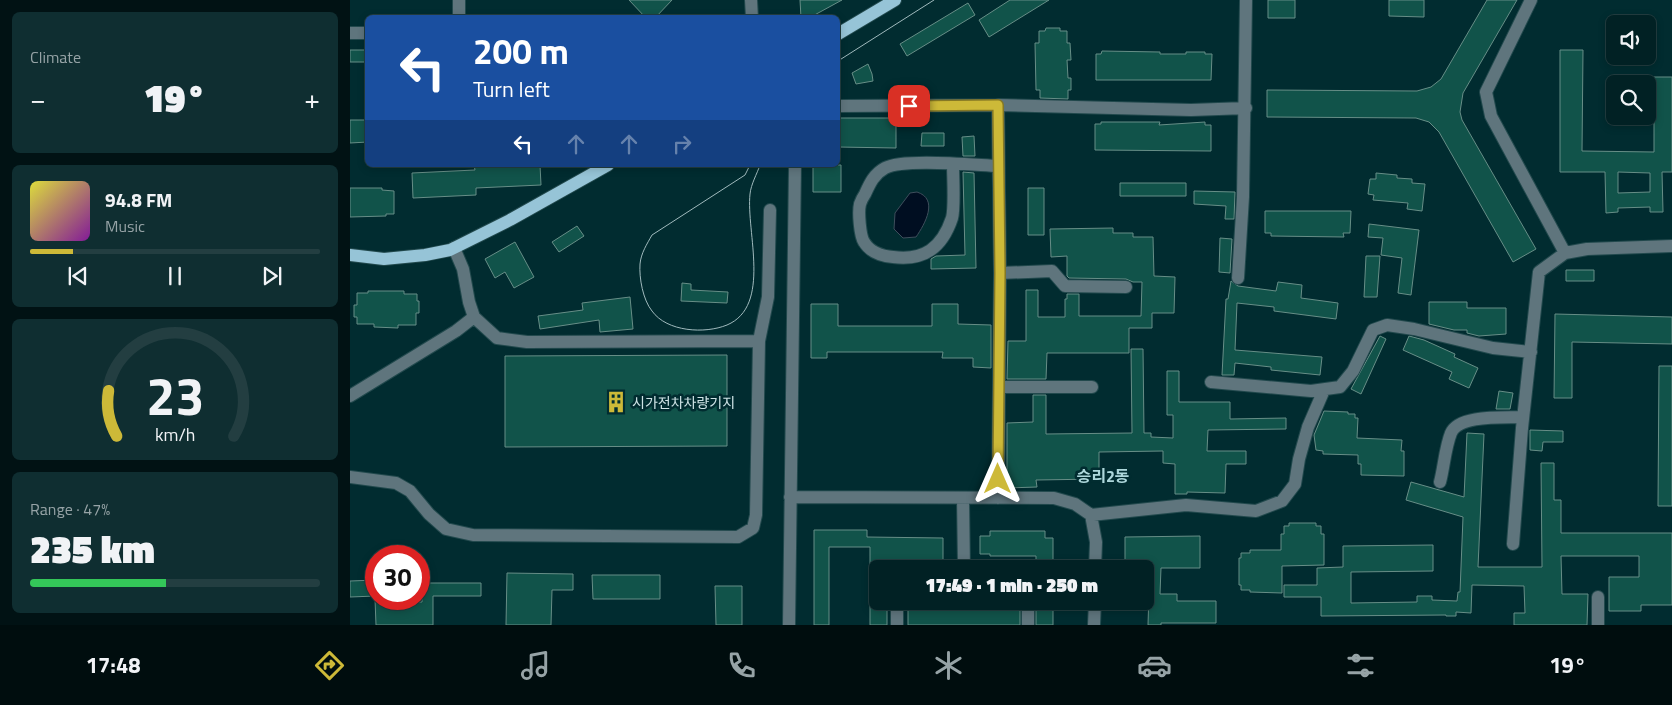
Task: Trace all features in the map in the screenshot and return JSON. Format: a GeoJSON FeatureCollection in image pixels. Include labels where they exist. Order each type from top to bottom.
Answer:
{"type":"FeatureCollection","features":[{"type":"Feature","properties":{"kind":"main road"},"geometry":{"type":"LineString","coordinates":[[840,33],[895,0]]}},
{"type":"Feature","properties":{"kind":"main road"},"geometry":{"type":"LineString","coordinates":[[350,255],[384,259],[425,255],[454,248],[510,220],[604,167]]}},
{"type":"Feature","properties":{"kind":"street"},"geometry":{"type":"LineString","coordinates":[[459,0],[459,15]]}},
{"type":"Feature","properties":{"kind":"street"},"geometry":{"type":"LineString","coordinates":[[751,0],[752,15]]}},
{"type":"Feature","properties":{"kind":"street"},"geometry":{"type":"LineString","coordinates":[[1238,278],[1246,108],[1246,0]]}},
{"type":"Feature","properties":{"kind":"street"},"geometry":{"type":"LineString","coordinates":[[1531,0],[1486,92],[1491,116],[1564,253]]}},
{"type":"Feature","properties":{"kind":"street"},"geometry":{"type":"LineString","coordinates":[[350,32],[365,33]]}},
{"type":"Feature","properties":{"kind":"street"},"geometry":{"type":"LineString","coordinates":[[840,106],[998,105],[1191,110],[1246,108]]}},
{"type":"Feature","properties":{"kind":"street"},"geometry":{"type":"LineString","coordinates":[[998,105],[1000,273],[998,498]]}},
{"type":"Feature","properties":{"kind":"street"},"geometry":{"type":"LineString","coordinates":[[953,165],[952,216],[943,239],[934,248],[920,257],[901,258],[882,256],[863,241],[860,205],[872,178],[886,167],[907,163],[998,166]]}},
{"type":"Feature","properties":{"kind":"street"},"geometry":{"type":"LineString","coordinates":[[789,625],[795,167]]}},
{"type":"Feature","properties":{"kind":"street"},"geometry":{"type":"LineString","coordinates":[[350,477],[396,483],[410,491],[429,514],[446,529],[473,535],[738,537],[753,528],[756,515],[759,341],[768,297],[770,210]]}},
{"type":"Feature","properties":{"kind":"street"},"geometry":{"type":"LineString","coordinates":[[1513,544],[1522,423],[1539,272],[1564,253],[1587,249],[1672,246]]}},
{"type":"Feature","properties":{"kind":"street"},"geometry":{"type":"LineString","coordinates":[[454,248],[463,269],[469,302],[477,320],[497,338],[527,342],[759,341]]}},
{"type":"Feature","properties":{"kind":"street"},"geometry":{"type":"LineString","coordinates":[[1000,273],[1052,272],[1065,286],[1126,287]]}},
{"type":"Feature","properties":{"kind":"street"},"geometry":{"type":"LineString","coordinates":[[350,396],[477,320]]}},
{"type":"Feature","properties":{"kind":"street"},"geometry":{"type":"LineString","coordinates":[[1211,382],[1311,391],[1340,387],[1353,371],[1373,330],[1387,325],[1414,328],[1493,348],[1531,352]]}},
{"type":"Feature","properties":{"kind":"street"},"geometry":{"type":"LineString","coordinates":[[999,387],[1092,387]]}},
{"type":"Feature","properties":{"kind":"street"},"geometry":{"type":"LineString","coordinates":[[1091,516],[1186,505],[1256,510],[1282,501],[1295,484],[1299,459],[1308,427],[1324,390]]}},
{"type":"Feature","properties":{"kind":"street"},"geometry":{"type":"LineString","coordinates":[[1440,482],[1451,432],[1462,422],[1498,418],[1522,423]]}},
{"type":"Feature","properties":{"kind":"street"},"geometry":{"type":"LineString","coordinates":[[790,497],[1054,498],[1075,504],[1091,516],[1096,542],[1096,560]]}},
{"type":"Feature","properties":{"kind":"street"},"geometry":{"type":"LineString","coordinates":[[963,498],[964,560]]}},
{"type":"Feature","properties":{"kind":"street"},"geometry":{"type":"LineString","coordinates":[[1598,597],[1598,625]]}},
{"type":"Feature","properties":{"kind":"street"},"geometry":{"type":"LineString","coordinates":[[897,610],[897,625]]}},
{"type":"Feature","properties":{"kind":"street"},"geometry":{"type":"LineString","coordinates":[[1028,610],[1028,625]]}},
{"type":"Feature","properties":{"kind":"street"},"geometry":{"type":"LineString","coordinates":[[1094,625],[1095,610]]}},
{"type":"Feature","properties":{"kind":"water"},"geometry":{"type":"Polygon","coordinates":[[[917,192],[924,195],[929,206],[926,219],[916,237],[903,238],[894,229],[895,213],[910,193],[917,192]]]}},
{"type":"Feature","properties":{"kind":"building"},"geometry":{"type":"Polygon","coordinates":[[[629,0],[672,0],[658,15],[643,15],[629,0]]]}},
{"type":"Feature","properties":{"kind":"building"},"geometry":{"type":"Polygon","coordinates":[[[800,0],[842,0],[814,15],[801,15],[800,0]]]}},
{"type":"Feature","properties":{"kind":"building"},"geometry":{"type":"Polygon","coordinates":[[[1010,0],[1049,0],[989,37],[979,20],[1010,0]]]}},
{"type":"Feature","properties":{"kind":"building"},"geometry":{"type":"Polygon","coordinates":[[[1268,0],[1295,0],[1295,18],[1268,18],[1268,0]]]}},
{"type":"Feature","properties":{"kind":"building"},"geometry":{"type":"Polygon","coordinates":[[[1389,0],[1424,0],[1424,17],[1389,16],[1389,0]]]}},
{"type":"Feature","properties":{"kind":"building"},"geometry":{"type":"Polygon","coordinates":[[[1487,0],[1517,0],[1463,93],[1460,112],[1462,120],[1536,249],[1513,262],[1439,132],[1429,122],[1416,118],[1267,117],[1267,90],[1417,91],[1431,87],[1441,79],[1487,0]]]}},
{"type":"Feature","properties":{"kind":"building"},"geometry":{"type":"Polygon","coordinates":[[[968,3],[975,15],[907,56],[900,44],[968,3]]]}},
{"type":"Feature","properties":{"kind":"building"},"geometry":{"type":"Polygon","coordinates":[[[1046,28],[1060,28],[1060,31],[1067,31],[1067,43],[1070,43],[1071,60],[1067,60],[1068,78],[1071,78],[1071,90],[1068,90],[1068,99],[1040,98],[1040,90],[1036,90],[1035,43],[1039,43],[1039,31],[1045,31],[1046,28]]]}},
{"type":"Feature","properties":{"kind":"building"},"geometry":{"type":"Polygon","coordinates":[[[350,50],[365,50],[365,62],[350,62],[350,50]]]}},
{"type":"Feature","properties":{"kind":"building"},"geometry":{"type":"Polygon","coordinates":[[[1560,50],[1583,50],[1582,151],[1654,152],[1656,77],[1672,77],[1672,172],[1662,172],[1663,212],[1650,212],[1650,207],[1618,208],[1618,212],[1606,213],[1605,172],[1560,172],[1560,50]],[[1618,172],[1618,193],[1650,192],[1650,173],[1618,172]]]}},
{"type":"Feature","properties":{"kind":"building"},"geometry":{"type":"Polygon","coordinates":[[[1102,51],[1160,52],[1160,54],[1205,52],[1205,54],[1212,54],[1211,80],[1096,80],[1096,54],[1101,54],[1102,51]]]}},
{"type":"Feature","properties":{"kind":"building"},"geometry":{"type":"Polygon","coordinates":[[[868,64],[873,81],[856,84],[852,73],[868,64]]]}},
{"type":"Feature","properties":{"kind":"building"},"geometry":{"type":"Polygon","coordinates":[[[840,118],[896,118],[896,148],[840,147],[840,118]]]}},
{"type":"Feature","properties":{"kind":"building"},"geometry":{"type":"Polygon","coordinates":[[[350,120],[365,120],[365,142],[350,143],[350,120]]]}},
{"type":"Feature","properties":{"kind":"building"},"geometry":{"type":"Polygon","coordinates":[[[1101,122],[1160,122],[1159,125],[1205,122],[1205,125],[1211,125],[1211,151],[1095,150],[1095,124],[1101,124],[1101,122]]]}},
{"type":"Feature","properties":{"kind":"building"},"geometry":{"type":"Polygon","coordinates":[[[922,133],[944,133],[944,146],[921,146],[922,133]]]}},
{"type":"Feature","properties":{"kind":"building"},"geometry":{"type":"Polygon","coordinates":[[[974,136],[975,156],[963,156],[962,137],[974,136]]]}},
{"type":"Feature","properties":{"kind":"building"},"geometry":{"type":"Polygon","coordinates":[[[841,165],[841,192],[813,192],[813,167],[840,167],[841,165]]]}},
{"type":"Feature","properties":{"kind":"building"},"geometry":{"type":"Polygon","coordinates":[[[474,167],[540,167],[541,185],[476,188],[476,195],[413,198],[412,173],[475,170],[474,167]]]}},
{"type":"Feature","properties":{"kind":"building"},"geometry":{"type":"Polygon","coordinates":[[[963,172],[974,173],[976,268],[931,269],[931,259],[936,256],[965,255],[963,172]]]}},
{"type":"Feature","properties":{"kind":"building"},"geometry":{"type":"Polygon","coordinates":[[[1376,173],[1397,175],[1397,178],[1412,179],[1412,183],[1425,184],[1422,211],[1407,209],[1408,203],[1373,200],[1374,195],[1368,194],[1370,179],[1376,179],[1376,173]]]}},
{"type":"Feature","properties":{"kind":"building"},"geometry":{"type":"Polygon","coordinates":[[[1120,183],[1186,183],[1186,196],[1120,196],[1120,183]]]}},
{"type":"Feature","properties":{"kind":"building"},"geometry":{"type":"Polygon","coordinates":[[[350,188],[382,188],[382,190],[394,191],[394,214],[350,217],[350,188]]]}},
{"type":"Feature","properties":{"kind":"building"},"geometry":{"type":"Polygon","coordinates":[[[1028,188],[1044,188],[1044,235],[1028,235],[1028,188]]]}},
{"type":"Feature","properties":{"kind":"building"},"geometry":{"type":"Polygon","coordinates":[[[1194,191],[1235,192],[1234,219],[1225,219],[1226,206],[1194,204],[1194,191]]]}},
{"type":"Feature","properties":{"kind":"building"},"geometry":{"type":"Polygon","coordinates":[[[1265,211],[1351,211],[1350,233],[1343,233],[1344,237],[1271,236],[1271,233],[1265,233],[1265,211]]]}},
{"type":"Feature","properties":{"kind":"building"},"geometry":{"type":"Polygon","coordinates":[[[1369,224],[1419,230],[1411,295],[1398,293],[1402,258],[1381,255],[1383,238],[1368,237],[1369,224]]]}},
{"type":"Feature","properties":{"kind":"building"},"geometry":{"type":"Polygon","coordinates":[[[577,226],[584,236],[559,252],[552,242],[577,226]]]}},
{"type":"Feature","properties":{"kind":"building"},"geometry":{"type":"Polygon","coordinates":[[[1113,228],[1113,233],[1133,233],[1133,237],[1153,237],[1154,276],[1175,277],[1174,313],[1152,313],[1152,328],[1129,328],[1129,353],[1047,353],[1046,379],[1007,379],[1008,341],[1026,341],[1026,290],[1038,290],[1038,317],[1065,317],[1065,299],[1067,299],[1067,294],[1079,294],[1079,316],[1141,316],[1142,282],[1133,282],[1126,279],[1069,278],[1067,276],[1067,256],[1051,257],[1050,229],[1113,228]]]}},
{"type":"Feature","properties":{"kind":"building"},"geometry":{"type":"Polygon","coordinates":[[[1220,238],[1232,239],[1230,273],[1219,272],[1220,238]]]}},
{"type":"Feature","properties":{"kind":"building"},"geometry":{"type":"Polygon","coordinates":[[[515,242],[534,277],[514,288],[505,272],[495,278],[485,259],[515,242]]]}},
{"type":"Feature","properties":{"kind":"building"},"geometry":{"type":"Polygon","coordinates":[[[1366,256],[1380,256],[1377,297],[1364,297],[1366,256]]]}},
{"type":"Feature","properties":{"kind":"building"},"geometry":{"type":"Polygon","coordinates":[[[1566,270],[1594,270],[1594,281],[1566,281],[1566,270]]]}},
{"type":"Feature","properties":{"kind":"building"},"geometry":{"type":"Polygon","coordinates":[[[1231,281],[1238,286],[1276,291],[1278,282],[1302,285],[1301,298],[1338,303],[1336,319],[1274,311],[1274,307],[1237,303],[1235,350],[1322,357],[1320,375],[1271,370],[1271,367],[1235,363],[1234,375],[1222,375],[1226,299],[1228,299],[1231,281]]]}},
{"type":"Feature","properties":{"kind":"building"},"geometry":{"type":"Polygon","coordinates":[[[682,283],[691,284],[691,290],[728,292],[727,303],[681,301],[682,283]]]}},
{"type":"Feature","properties":{"kind":"building"},"geometry":{"type":"Polygon","coordinates":[[[368,291],[404,291],[404,294],[417,294],[419,313],[416,313],[416,325],[398,325],[398,328],[374,327],[374,324],[357,324],[357,317],[354,317],[354,305],[357,305],[357,293],[368,293],[368,291]]]}},
{"type":"Feature","properties":{"kind":"building"},"geometry":{"type":"Polygon","coordinates":[[[630,297],[633,329],[600,332],[599,320],[540,329],[538,316],[583,310],[582,303],[630,297]]]}},
{"type":"Feature","properties":{"kind":"building"},"geometry":{"type":"Polygon","coordinates":[[[1429,302],[1467,302],[1467,308],[1506,308],[1506,334],[1479,336],[1467,333],[1467,330],[1454,330],[1429,324],[1429,302]]]}},
{"type":"Feature","properties":{"kind":"building"},"geometry":{"type":"Polygon","coordinates":[[[811,304],[838,304],[838,326],[932,326],[932,304],[958,304],[958,324],[991,325],[991,368],[973,367],[973,358],[942,358],[943,352],[827,352],[827,358],[811,358],[811,304]]]}},
{"type":"Feature","properties":{"kind":"building"},"geometry":{"type":"Polygon","coordinates":[[[1555,314],[1672,317],[1672,344],[1572,342],[1572,398],[1554,398],[1555,314]]]}},
{"type":"Feature","properties":{"kind":"building"},"geometry":{"type":"Polygon","coordinates":[[[1380,336],[1386,339],[1361,394],[1351,389],[1380,336]]]}},
{"type":"Feature","properties":{"kind":"building"},"geometry":{"type":"Polygon","coordinates":[[[1409,336],[1424,340],[1455,354],[1454,357],[1478,368],[1469,388],[1449,379],[1452,372],[1403,350],[1409,336]]]}},
{"type":"Feature","properties":{"kind":"building"},"geometry":{"type":"Polygon","coordinates":[[[1131,349],[1143,349],[1144,433],[1151,433],[1151,437],[1173,438],[1173,415],[1167,415],[1167,371],[1179,371],[1179,402],[1230,402],[1230,419],[1286,418],[1286,429],[1208,430],[1207,451],[1246,451],[1246,464],[1226,464],[1225,493],[1187,492],[1187,494],[1175,494],[1175,464],[1163,463],[1163,451],[1099,452],[1099,479],[1036,480],[1037,487],[1007,488],[1007,423],[1033,422],[1033,395],[1046,395],[1046,434],[1132,433],[1131,349]]]}},
{"type":"Feature","properties":{"kind":"building","name":"시가전차차량기지"},"geometry":{"type":"Polygon","coordinates":[[[727,355],[727,446],[505,447],[505,356],[727,355]]]}},
{"type":"Feature","properties":{"kind":"building"},"geometry":{"type":"Polygon","coordinates":[[[1659,366],[1672,366],[1672,506],[1658,506],[1659,366]]]}},
{"type":"Feature","properties":{"kind":"building"},"geometry":{"type":"Polygon","coordinates":[[[1499,391],[1513,393],[1510,409],[1496,409],[1499,391]]]}},
{"type":"Feature","properties":{"kind":"building"},"geometry":{"type":"Polygon","coordinates":[[[1324,411],[1355,414],[1355,418],[1358,418],[1357,438],[1402,440],[1401,451],[1404,451],[1404,476],[1361,475],[1361,464],[1358,464],[1358,455],[1323,454],[1323,451],[1316,450],[1314,435],[1324,411]]]}},
{"type":"Feature","properties":{"kind":"building"},"geometry":{"type":"Polygon","coordinates":[[[1530,430],[1563,431],[1563,442],[1543,442],[1542,451],[1530,450],[1530,430]]]}},
{"type":"Feature","properties":{"kind":"building"},"geometry":{"type":"Polygon","coordinates":[[[1467,433],[1484,434],[1478,567],[1542,567],[1541,463],[1554,463],[1554,500],[1561,500],[1561,533],[1672,533],[1672,605],[1641,605],[1641,611],[1609,611],[1609,577],[1639,577],[1639,556],[1561,556],[1562,594],[1588,594],[1587,625],[1514,625],[1514,613],[1525,613],[1524,586],[1472,585],[1471,613],[1456,612],[1456,616],[1321,616],[1321,597],[1284,597],[1284,585],[1317,585],[1317,568],[1343,567],[1343,546],[1433,545],[1433,571],[1351,572],[1351,603],[1417,602],[1417,596],[1432,596],[1432,600],[1457,601],[1458,592],[1460,592],[1463,517],[1406,500],[1411,482],[1464,497],[1467,433]]]}},
{"type":"Feature","properties":{"kind":"building"},"geometry":{"type":"Polygon","coordinates":[[[1289,523],[1316,523],[1316,526],[1321,526],[1321,534],[1324,534],[1324,565],[1282,566],[1282,593],[1241,590],[1241,585],[1239,585],[1239,558],[1241,558],[1241,553],[1250,553],[1250,550],[1281,550],[1281,534],[1284,534],[1284,526],[1289,526],[1289,523]]]}},
{"type":"Feature","properties":{"kind":"building"},"geometry":{"type":"Polygon","coordinates":[[[814,530],[867,530],[867,537],[943,538],[943,560],[870,560],[870,547],[829,547],[829,625],[814,625],[814,530]]]}},
{"type":"Feature","properties":{"kind":"building"},"geometry":{"type":"Polygon","coordinates":[[[990,531],[1045,531],[1045,538],[1053,538],[1053,560],[1036,560],[1036,556],[990,556],[990,554],[980,554],[980,536],[990,536],[990,531]]]}},
{"type":"Feature","properties":{"kind":"building"},"geometry":{"type":"Polygon","coordinates":[[[1200,536],[1200,568],[1161,568],[1160,594],[1177,594],[1177,601],[1216,601],[1216,623],[1161,623],[1161,625],[1148,625],[1148,610],[1154,610],[1154,560],[1125,560],[1125,537],[1200,536]]]}},
{"type":"Feature","properties":{"kind":"building"},"geometry":{"type":"Polygon","coordinates":[[[507,573],[573,574],[573,590],[552,590],[551,625],[506,625],[507,573]]]}},
{"type":"Feature","properties":{"kind":"building"},"geometry":{"type":"Polygon","coordinates":[[[592,575],[660,575],[660,599],[593,599],[592,575]]]}},
{"type":"Feature","properties":{"kind":"building"},"geometry":{"type":"Polygon","coordinates":[[[365,580],[365,596],[350,597],[350,581],[365,580]]]}},
{"type":"Feature","properties":{"kind":"building"},"geometry":{"type":"Polygon","coordinates":[[[430,583],[481,583],[481,596],[433,596],[433,625],[376,625],[375,610],[430,610],[430,583]]]}},
{"type":"Feature","properties":{"kind":"building"},"geometry":{"type":"Polygon","coordinates":[[[715,586],[742,586],[742,625],[716,625],[715,586]]]}},
{"type":"Feature","properties":{"kind":"building"},"geometry":{"type":"Polygon","coordinates":[[[870,610],[887,610],[887,625],[870,625],[870,610]]]}},
{"type":"Feature","properties":{"kind":"building"},"geometry":{"type":"Polygon","coordinates":[[[908,610],[1020,610],[1020,625],[908,625],[908,610]]]}},
{"type":"Feature","properties":{"kind":"building"},"geometry":{"type":"Polygon","coordinates":[[[1036,610],[1053,610],[1053,625],[1036,625],[1036,610]]]}},
{"type":"Feature","properties":{"kind":"tram line"},"geometry":{"type":"LineString","coordinates":[[840,60],[934,0]]}},
{"type":"Feature","properties":{"kind":"tram line"},"geometry":{"type":"LineString","coordinates":[[749,167],[745,175],[652,235],[646,245],[640,264],[642,289],[652,311],[667,323],[687,329],[708,330],[718,328],[727,325],[741,315],[749,302],[753,285],[754,267],[750,194],[759,167]]}},
{"type":"Feature","properties":{"kind":"place","name":"시가전차차량기지"},"geometry":{"type":"Point","coordinates":[616,402]}},
{"type":"Feature","properties":{"kind":"district","name":"승리2동"},"geometry":{"type":"Point","coordinates":[1103,476]}},
{"type":"Feature","properties":{"kind":"route"},"geometry":{"type":"LineString","coordinates":[[909,106],[998,105],[1000,273],[998,479]]}}]}
